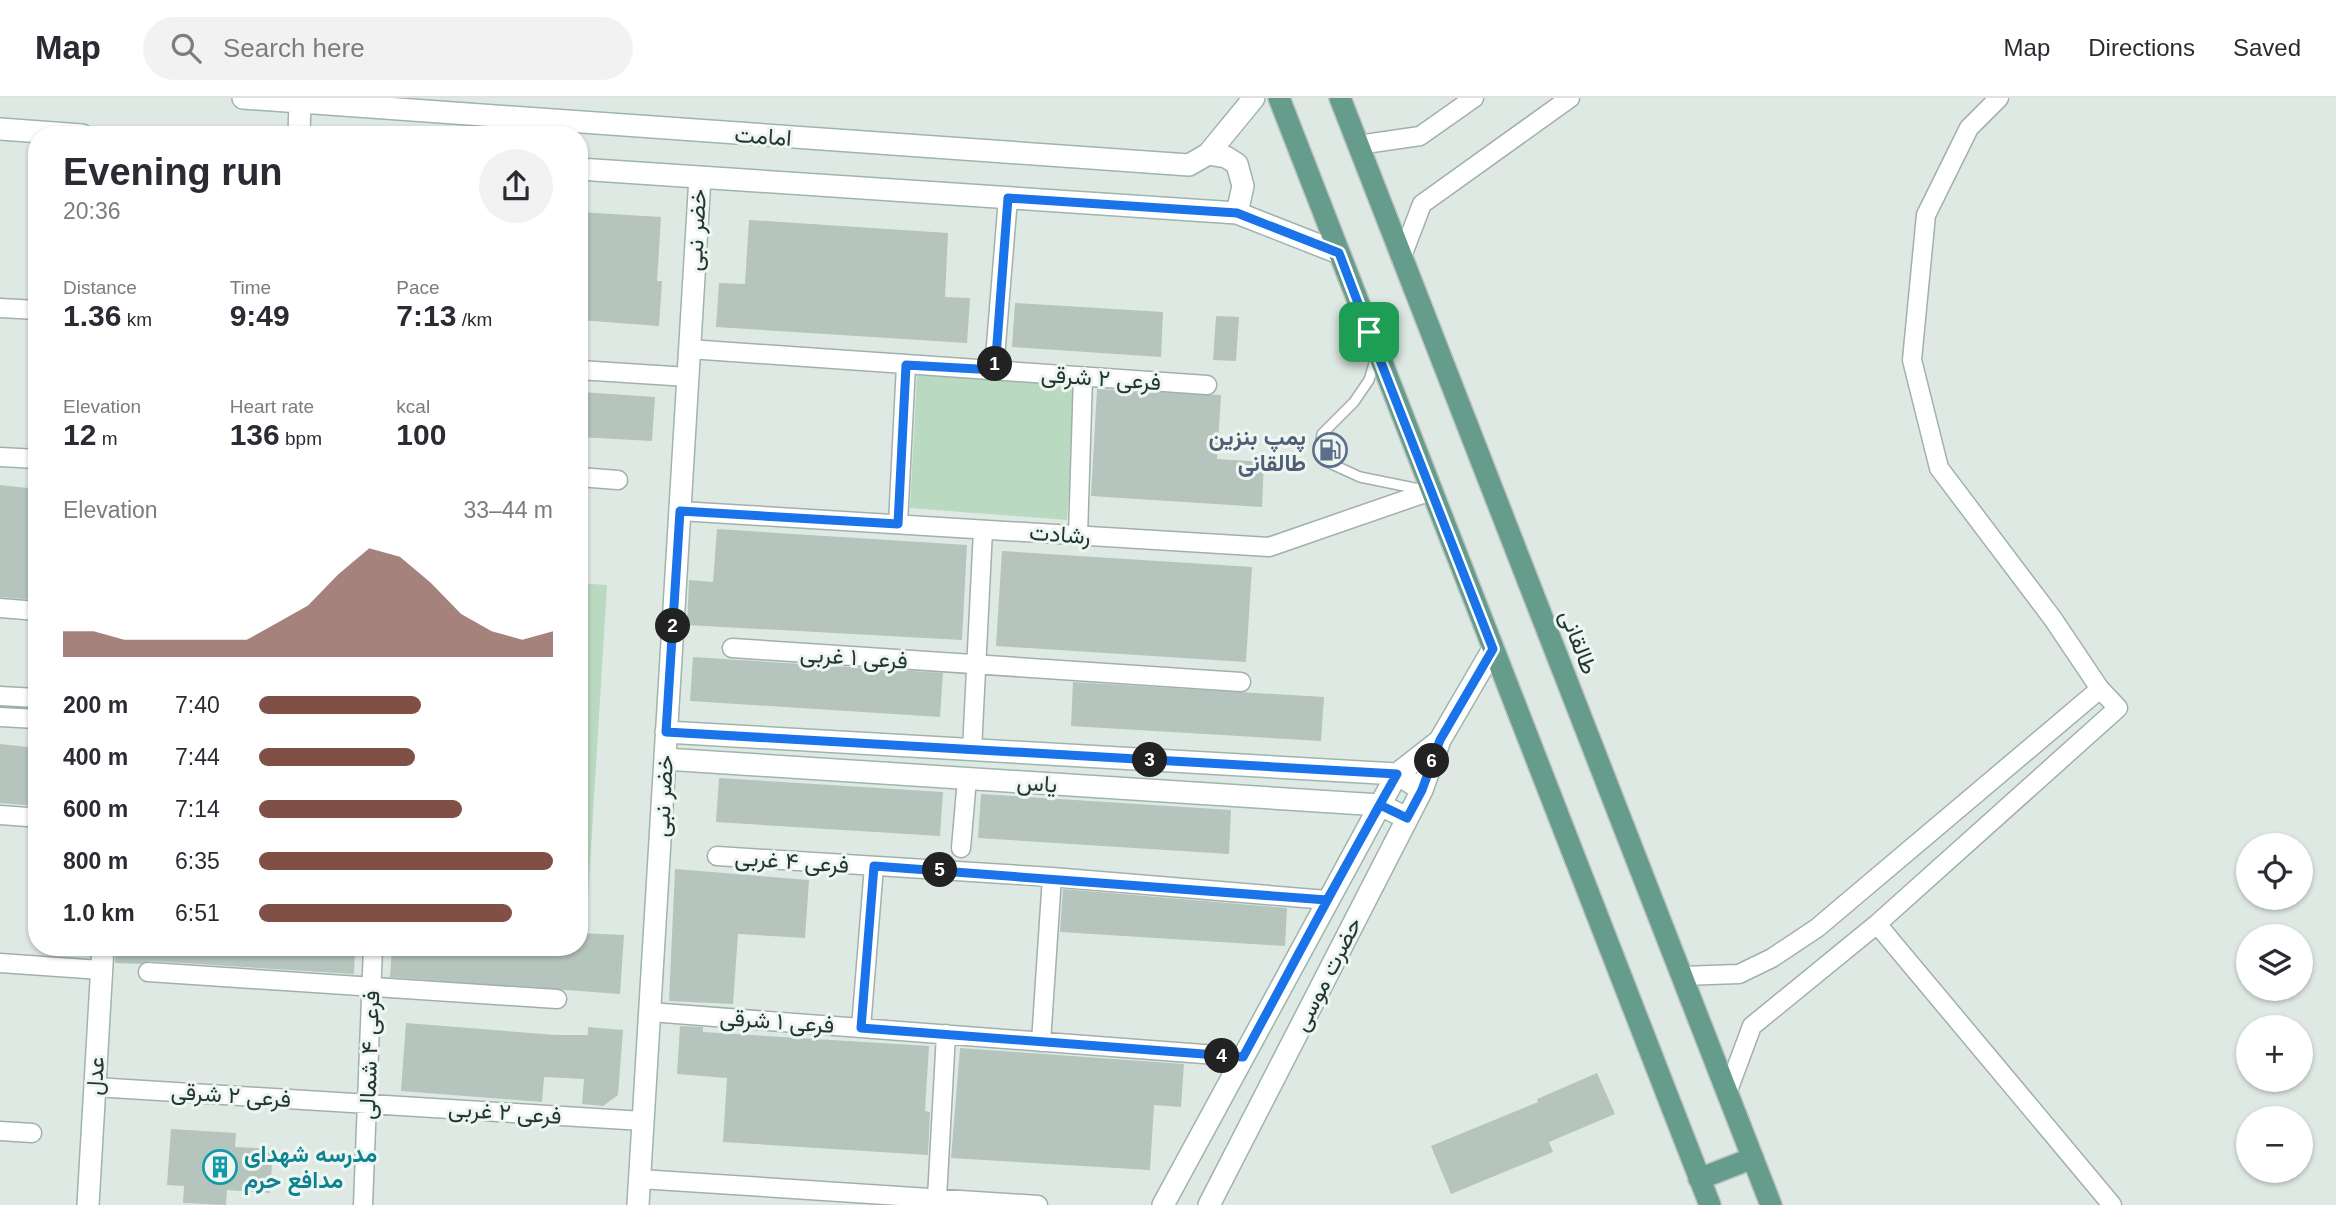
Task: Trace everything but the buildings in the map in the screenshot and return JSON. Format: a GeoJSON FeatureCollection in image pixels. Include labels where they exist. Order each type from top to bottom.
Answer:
{"type":"FeatureCollection","features":[{"type":"Feature","properties":{"kind":"main road"},"geometry":{"type":"LineString","coordinates":[[1279,98],[1710,1205]]}},
{"type":"Feature","properties":{"kind":"main road","name":"طالقانی"},"geometry":{"type":"LineString","coordinates":[[1339,98],[1771,1205]]}},
{"type":"Feature","properties":{"kind":"main road"},"geometry":{"type":"LineString","coordinates":[[1699,1179],[1753,1158]]}},
{"type":"Feature","properties":{"kind":"street","name":"امامت"},"geometry":{"type":"LineString","coordinates":[[243,98],[1189,166],[1208,154]]}},
{"type":"Feature","properties":{"kind":"street"},"geometry":{"type":"LineString","coordinates":[[1237,213],[1243,186],[1237,164],[1226,157],[1208,154],[1254,98]]}},
{"type":"Feature","properties":{"kind":"street"},"geometry":{"type":"LineString","coordinates":[[1358,145],[1420,136],[1474,98]]}},
{"type":"Feature","properties":{"kind":"street"},"geometry":{"type":"LineString","coordinates":[[1401,259],[1422,204],[1570,98]]}},
{"type":"Feature","properties":{"kind":"street"},"geometry":{"type":"LineString","coordinates":[[1727,1093],[1752,1026],[1877,924],[2118,708],[2100,689],[2053,619],[1939,468],[1912,360],[1926,215],[1969,128],[1999,98]]}},
{"type":"Feature","properties":{"kind":"street"},"geometry":{"type":"LineString","coordinates":[[299,101],[299,126]]}},
{"type":"Feature","properties":{"kind":"street"},"geometry":{"type":"LineString","coordinates":[[0,129],[28,131]]}},
{"type":"Feature","properties":{"kind":"street","name":"امامت"},"geometry":{"type":"LineString","coordinates":[[588,170],[1237,213],[1339,253]]}},
{"type":"Feature","properties":{"kind":"street","name":"خضر نبی"},"geometry":{"type":"LineString","coordinates":[[638,1205],[699,177]]}},
{"type":"Feature","properties":{"kind":"street"},"geometry":{"type":"LineString","coordinates":[[995,370],[1008,198]]}},
{"type":"Feature","properties":{"kind":"street"},"geometry":{"type":"LineString","coordinates":[[0,308],[28,310]]}},
{"type":"Feature","properties":{"kind":"street","name":"فرعی ۲ شرقی"},"geometry":{"type":"LineString","coordinates":[[689,349],[1207,385]]}},
{"type":"Feature","properties":{"kind":"street"},"geometry":{"type":"LineString","coordinates":[[898,524],[906,365]]}},
{"type":"Feature","properties":{"kind":"street"},"geometry":{"type":"LineString","coordinates":[[588,371],[688,377]]}},
{"type":"Feature","properties":{"kind":"street"},"geometry":{"type":"LineString","coordinates":[[1078,536],[1083,377]]}},
{"type":"Feature","properties":{"kind":"street"},"geometry":{"type":"LineString","coordinates":[[0,457],[28,459]]}},
{"type":"Feature","properties":{"kind":"street"},"geometry":{"type":"LineString","coordinates":[[588,478],[618,480]]}},
{"type":"Feature","properties":{"kind":"street","name":"رشادت"},"geometry":{"type":"LineString","coordinates":[[680,511],[1269,547],[1431,491]]}},
{"type":"Feature","properties":{"kind":"street"},"geometry":{"type":"LineString","coordinates":[[972,750],[983,530]]}},
{"type":"Feature","properties":{"kind":"street"},"geometry":{"type":"LineString","coordinates":[[0,608],[28,610]]}},
{"type":"Feature","properties":{"kind":"street","name":"فرعی ۱ غربی"},"geometry":{"type":"LineString","coordinates":[[732,648],[976,666]]}},
{"type":"Feature","properties":{"kind":"street","name":"حضرت موسی"},"geometry":{"type":"LineString","coordinates":[[1209,1205],[1422,790],[1440,740],[1493,649]]}},
{"type":"Feature","properties":{"kind":"street"},"geometry":{"type":"LineString","coordinates":[[976,666],[1241,682]]}},
{"type":"Feature","properties":{"kind":"street"},"geometry":{"type":"LineString","coordinates":[[1682,976],[1739,974],[1772,958],[1817,928],[2100,689]]}},
{"type":"Feature","properties":{"kind":"street"},"geometry":{"type":"LineString","coordinates":[[0,696],[28,698]]}},
{"type":"Feature","properties":{"kind":"street"},"geometry":{"type":"LineString","coordinates":[[0,717],[28,719]]}},
{"type":"Feature","properties":{"kind":"street","name":"یاس"},"geometry":{"type":"LineString","coordinates":[[666,732],[1397,774],[1422,790]]}},
{"type":"Feature","properties":{"kind":"street","name":"حضرت موسی"},"geometry":{"type":"LineString","coordinates":[[1163,1205],[1397,774],[1440,740]]}},
{"type":"Feature","properties":{"kind":"street","name":"یاس"},"geometry":{"type":"LineString","coordinates":[[665,759],[1380,805],[1407,818]]}},
{"type":"Feature","properties":{"kind":"street"},"geometry":{"type":"LineString","coordinates":[[961,848],[967,779]]}},
{"type":"Feature","properties":{"kind":"street"},"geometry":{"type":"LineString","coordinates":[[0,815],[28,817]]}},
{"type":"Feature","properties":{"kind":"street","name":"فرعی ۴ غربی"},"geometry":{"type":"LineString","coordinates":[[718,856],[1052,877],[1327,900]]}},
{"type":"Feature","properties":{"kind":"street"},"geometry":{"type":"LineString","coordinates":[[861,1028],[874,866]]}},
{"type":"Feature","properties":{"kind":"street"},"geometry":{"type":"LineString","coordinates":[[1041,1042],[1052,877]]}},
{"type":"Feature","properties":{"kind":"street"},"geometry":{"type":"LineString","coordinates":[[1877,924],[2112,1205]]}},
{"type":"Feature","properties":{"kind":"street","name":"عدل"},"geometry":{"type":"LineString","coordinates":[[88,1205],[102,956]]}},
{"type":"Feature","properties":{"kind":"street","name":"فرعی ۴ شمالی"},"geometry":{"type":"LineString","coordinates":[[363,1205],[373,956]]}},
{"type":"Feature","properties":{"kind":"street"},"geometry":{"type":"LineString","coordinates":[[0,963],[101,970]]}},
{"type":"Feature","properties":{"kind":"street"},"geometry":{"type":"LineString","coordinates":[[148,972],[372,989],[557,999]]}},
{"type":"Feature","properties":{"kind":"street","name":"فرعی ۱ شرقی"},"geometry":{"type":"LineString","coordinates":[[650,1012],[1243,1057]]}},
{"type":"Feature","properties":{"kind":"street"},"geometry":{"type":"LineString","coordinates":[[937,1198],[946,1034]]}},
{"type":"Feature","properties":{"kind":"street","name":"فرعی ۲ شرقی"},"geometry":{"type":"LineString","coordinates":[[95,1087],[367,1104]]}},
{"type":"Feature","properties":{"kind":"street","name":"فرعی ۲ غربی"},"geometry":{"type":"LineString","coordinates":[[367,1104],[643,1121]]}},
{"type":"Feature","properties":{"kind":"street"},"geometry":{"type":"LineString","coordinates":[[0,1130],[32,1133]]}},
{"type":"Feature","properties":{"kind":"street"},"geometry":{"type":"LineString","coordinates":[[640,1179],[853,1199],[937,1198],[1038,1205]]}},
{"type":"Feature","properties":{"kind":"lane"},"geometry":{"type":"LineString","coordinates":[[1377,352],[1369,380],[1354,402],[1322,434],[1320,447],[1325,460],[1360,477],[1431,491]]}},
{"type":"Feature","properties":{"kind":"green space"},"geometry":{"type":"Polygon","coordinates":[[[917,375],[1076,386],[1067,520],[910,508],[917,375]]]}},
{"type":"Feature","properties":{"kind":"green space"},"geometry":{"type":"Polygon","coordinates":[[[588,584],[607,585],[588,896],[588,584]]]}},
{"type":"Feature","properties":{"kind":"place","name":"پمپ بنزین طالقانی"},"geometry":{"type":"Point","coordinates":[1330,450]}},
{"type":"Feature","properties":{"kind":"place","name":"مدرسه شهدای مدافع حرم"},"geometry":{"type":"Point","coordinates":[220,1167]}},
{"type":"Feature","properties":{"kind":"route"},"geometry":{"type":"LineString","coordinates":[[1369,332],[1339,253],[1237,213],[1008,198],[995,370],[906,365],[898,524],[680,511],[666,732],[1397,774],[1380,805],[1327,900],[1243,1057],[861,1028],[874,866],[1052,877],[1327,900],[1373,817],[1380,805],[1407,818],[1422,790],[1440,740],[1493,649],[1369,332]]}}]}
